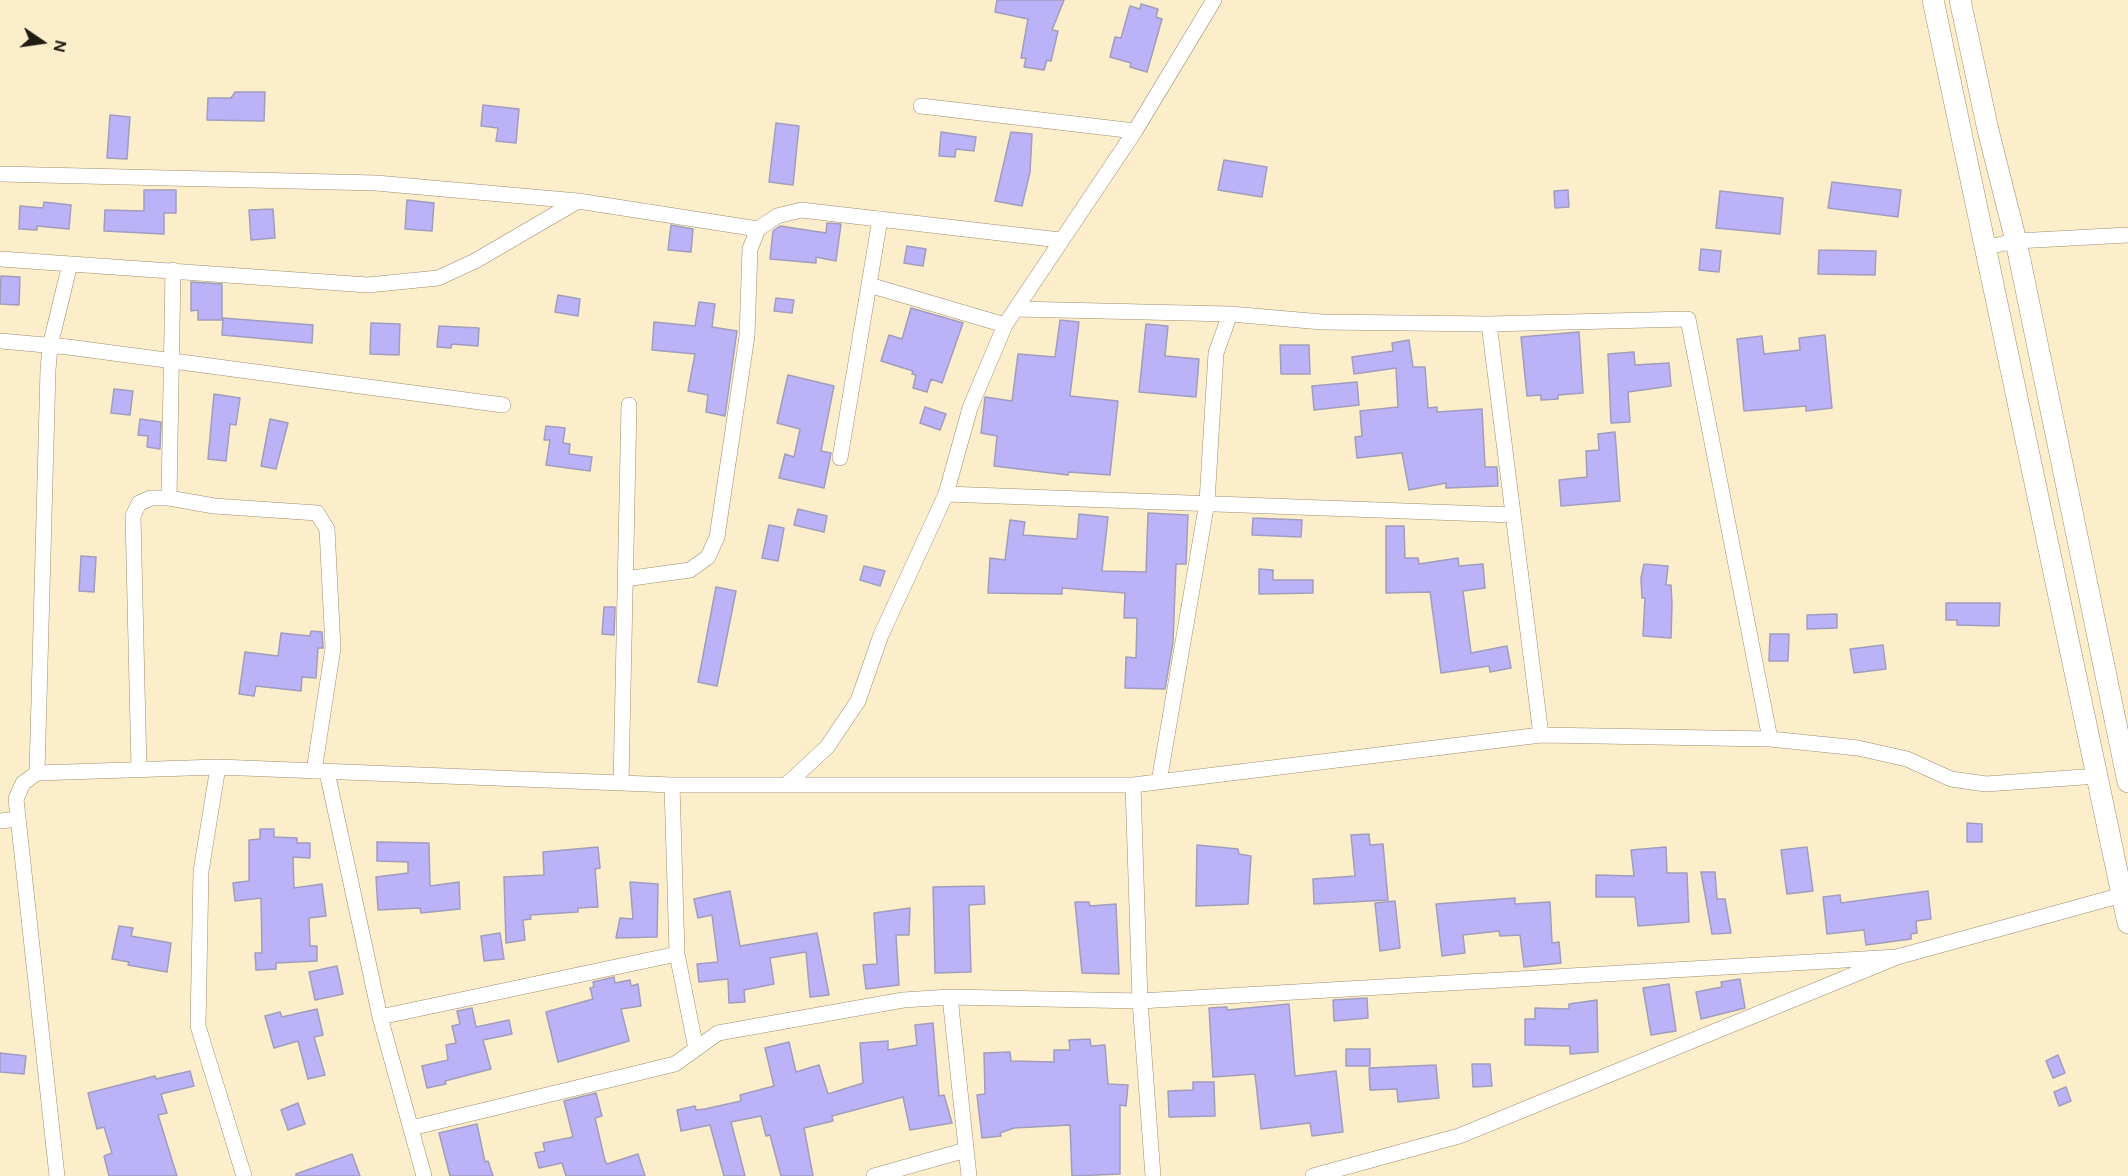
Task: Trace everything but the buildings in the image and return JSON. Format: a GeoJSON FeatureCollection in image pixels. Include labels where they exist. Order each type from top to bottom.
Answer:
{"type":"FeatureCollection","features":[{"type":"Feature","properties":{"kind":"main road"},"geometry":{"type":"LineString","coordinates":[[1933,0],[2128,922]]}},
{"type":"Feature","properties":{"kind":"main road"},"geometry":{"type":"LineString","coordinates":[[1960,0],[1988,130],[2016,241],[2127,775]]}},
{"type":"Feature","properties":{"kind":"street"},"geometry":{"type":"LineString","coordinates":[[786,785],[827,747],[858,701],[881,635],[946,494],[970,408],[1005,325],[1060,240],[1135,132],[1214,0]]}},
{"type":"Feature","properties":{"kind":"street"},"geometry":{"type":"LineString","coordinates":[[921,106],[1135,132]]}},
{"type":"Feature","properties":{"kind":"street"},"geometry":{"type":"LineString","coordinates":[[0,174],[376,183],[578,201],[758,229]]}},
{"type":"Feature","properties":{"kind":"street"},"geometry":{"type":"LineString","coordinates":[[0,259],[368,285],[438,278],[475,261],[578,201]]}},
{"type":"Feature","properties":{"kind":"street"},"geometry":{"type":"LineString","coordinates":[[626,579],[690,570],[708,557],[717,537],[747,336],[750,249],[758,229],[777,216],[801,210],[1060,240]]}},
{"type":"Feature","properties":{"kind":"street"},"geometry":{"type":"LineString","coordinates":[[840,458],[880,219]]}},
{"type":"Feature","properties":{"kind":"street"},"geometry":{"type":"LineString","coordinates":[[1987,247],[2016,241],[2128,236]]}},
{"type":"Feature","properties":{"kind":"street"},"geometry":{"type":"LineString","coordinates":[[37,773],[50,346],[70,264]]}},
{"type":"Feature","properties":{"kind":"street"},"geometry":{"type":"LineString","coordinates":[[169,498],[173,270]]}},
{"type":"Feature","properties":{"kind":"street"},"geometry":{"type":"LineString","coordinates":[[869,285],[1005,325]]}},
{"type":"Feature","properties":{"kind":"street"},"geometry":{"type":"LineString","coordinates":[[1016,309],[1230,314],[1322,322],[1489,324],[1688,319],[1770,739]]}},
{"type":"Feature","properties":{"kind":"street"},"geometry":{"type":"LineString","coordinates":[[1159,782],[1207,502],[1216,352],[1230,314]]}},
{"type":"Feature","properties":{"kind":"street"},"geometry":{"type":"LineString","coordinates":[[1489,324],[1541,735]]}},
{"type":"Feature","properties":{"kind":"street"},"geometry":{"type":"LineString","coordinates":[[0,341],[173,361],[503,405]]}},
{"type":"Feature","properties":{"kind":"street"},"geometry":{"type":"LineString","coordinates":[[621,783],[629,405]]}},
{"type":"Feature","properties":{"kind":"street"},"geometry":{"type":"LineString","coordinates":[[946,494],[1513,515]]}},
{"type":"Feature","properties":{"kind":"street"},"geometry":{"type":"LineString","coordinates":[[139,770],[133,516],[139,503],[151,498],[169,498],[214,506],[317,513],[327,529],[333,648],[320,771],[380,1017],[424,1176]]}},
{"type":"Feature","properties":{"kind":"street"},"geometry":{"type":"LineString","coordinates":[[57,1176],[16,800],[23,783],[37,773],[218,767],[672,785],[1133,785],[1541,735],[1770,739],[1858,748],[1907,759],[1951,779],[1986,784],[2097,776]]}},
{"type":"Feature","properties":{"kind":"street"},"geometry":{"type":"LineString","coordinates":[[218,767],[201,871],[198,1026],[244,1176]]}},
{"type":"Feature","properties":{"kind":"street"},"geometry":{"type":"LineString","coordinates":[[672,785],[677,954],[696,1048]]}},
{"type":"Feature","properties":{"kind":"street"},"geometry":{"type":"LineString","coordinates":[[1133,785],[1140,1001],[1153,1176]]}},
{"type":"Feature","properties":{"kind":"street"},"geometry":{"type":"LineString","coordinates":[[0,821],[17,819]]}},
{"type":"Feature","properties":{"kind":"street"},"geometry":{"type":"LineString","coordinates":[[1313,1176],[1459,1136],[1897,957],[2122,895]]}},
{"type":"Feature","properties":{"kind":"street"},"geometry":{"type":"LineString","coordinates":[[380,1017],[677,954]]}},
{"type":"Feature","properties":{"kind":"street"},"geometry":{"type":"LineString","coordinates":[[411,1128],[675,1064],[718,1033],[903,1000],[950,997],[1140,1001],[1897,957]]}},
{"type":"Feature","properties":{"kind":"street"},"geometry":{"type":"LineString","coordinates":[[950,997],[969,1176]]}},
{"type":"Feature","properties":{"kind":"street"},"geometry":{"type":"LineString","coordinates":[[874,1176],[966,1150]]}}]}
